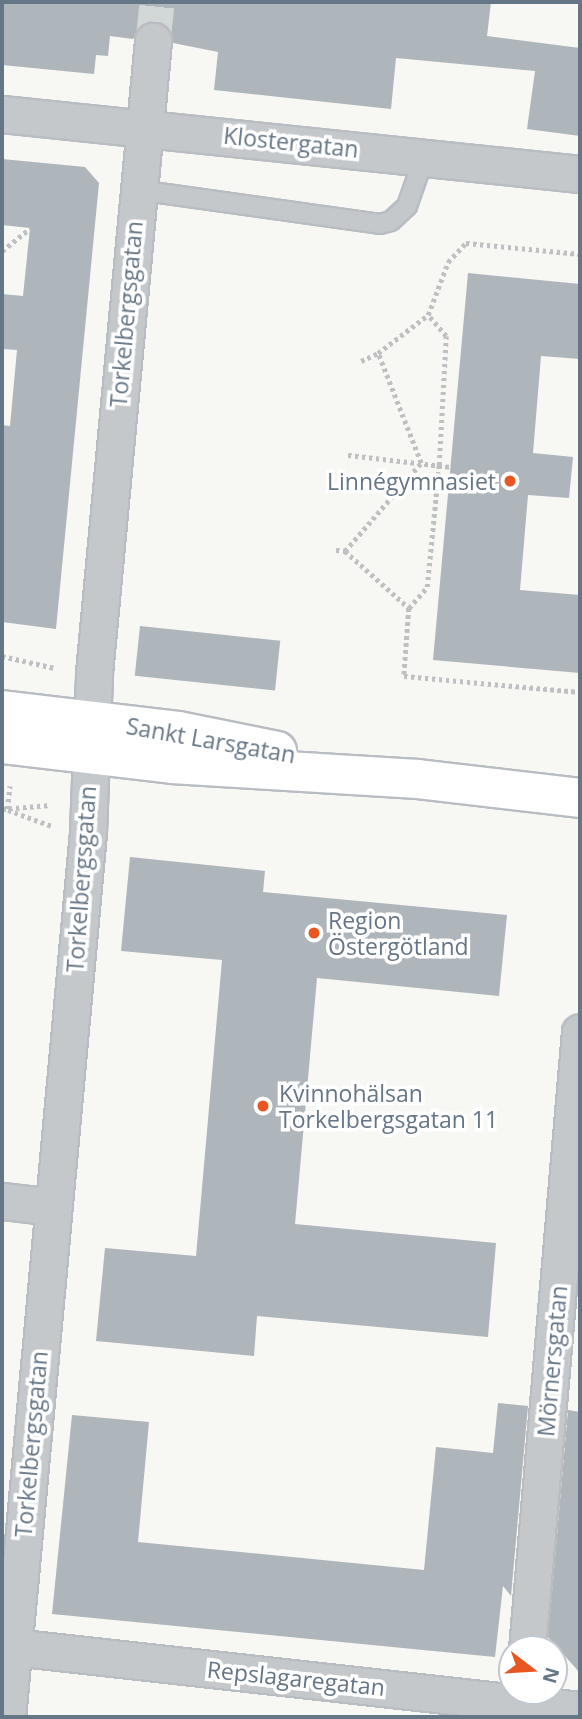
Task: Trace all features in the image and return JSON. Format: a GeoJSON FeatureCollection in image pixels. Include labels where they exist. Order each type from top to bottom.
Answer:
{"type":"FeatureCollection","features":[{"type":"Feature","properties":{"kind":"main road","name":"Sankt Larsgatan"},"geometry":{"type":"LineString","coordinates":[[2,710],[89,738]]}},
{"type":"Feature","properties":{"kind":"main road","name":"Sankt Larsgatan"},"geometry":{"type":"LineString","coordinates":[[2,744],[178,731],[418,779],[580,797]]}},
{"type":"Feature","properties":{"kind":"street","name":"Torkelbergsgatan"},"geometry":{"type":"LineString","coordinates":[[7,1717],[88,832],[89,738],[153,41]]}},
{"type":"Feature","properties":{"kind":"street","name":"Klostergatan"},"geometry":{"type":"LineString","coordinates":[[2,114],[425,155],[580,174]]}},
{"type":"Feature","properties":{"kind":"street","name":"Mörnersgatan"},"geometry":{"type":"LineString","coordinates":[[528,1635],[580,1032]]}},
{"type":"Feature","properties":{"kind":"street"},"geometry":{"type":"LineString","coordinates":[[2,1201],[53,1207]]}},
{"type":"Feature","properties":{"kind":"street","name":"Repslagaregatan"},"geometry":{"type":"LineString","coordinates":[[13,1647],[498,1701]]}},
{"type":"Feature","properties":{"kind":"street","name":"Repslagaregatan"},"geometry":{"type":"LineString","coordinates":[[532,1705],[580,1710]]}},
{"type":"Feature","properties":{"kind":"lane"},"geometry":{"type":"LineString","coordinates":[[138,190],[380,224],[391,221],[407,206],[425,155]]}},
{"type":"Feature","properties":{"kind":"path"},"geometry":{"type":"LineString","coordinates":[[2,251],[30,228]]}},
{"type":"Feature","properties":{"kind":"path"},"geometry":{"type":"LineString","coordinates":[[361,361],[378,354],[428,315],[448,262],[466,243],[580,254]]}},
{"type":"Feature","properties":{"kind":"path"},"geometry":{"type":"LineString","coordinates":[[428,315],[446,336],[439,465],[427,587],[410,608],[404,676],[580,692]]}},
{"type":"Feature","properties":{"kind":"path"},"geometry":{"type":"LineString","coordinates":[[378,354],[421,463]]}},
{"type":"Feature","properties":{"kind":"path"},"geometry":{"type":"LineString","coordinates":[[348,455],[451,467]]}},
{"type":"Feature","properties":{"kind":"path"},"geometry":{"type":"LineString","coordinates":[[345,551],[421,463]]}},
{"type":"Feature","properties":{"kind":"path"},"geometry":{"type":"LineString","coordinates":[[336,550],[345,551],[410,608]]}},
{"type":"Feature","properties":{"kind":"path"},"geometry":{"type":"LineString","coordinates":[[2,656],[25,665]]}},
{"type":"Feature","properties":{"kind":"building"},"geometry":{"type":"Polygon","coordinates":[[[2,2],[491,2],[487,36],[580,48],[580,136],[527,129],[535,71],[396,58],[391,109],[214,90],[218,52],[173,43],[171,32],[156,21],[144,23],[133,39],[110,36],[108,56],[96,55],[94,74],[2,65],[2,2]]]}},
{"type":"Feature","properties":{"kind":"building"},"geometry":{"type":"Polygon","coordinates":[[[2,159],[85,167],[99,183],[56,629],[2,622],[2,425],[10,426],[17,350],[2,349],[2,294],[23,296],[30,228],[2,225],[2,159]]]}},
{"type":"Feature","properties":{"kind":"building","name":"Linnégymnasiet"},"geometry":{"type":"Polygon","coordinates":[[[468,273],[580,284],[580,359],[541,356],[533,453],[573,457],[569,498],[528,495],[520,590],[580,595],[580,673],[433,660],[468,273]]]}},
{"type":"Feature","properties":{"kind":"building"},"geometry":{"type":"Polygon","coordinates":[[[140,626],[280,641],[275,690],[135,676],[140,626]]]}},
{"type":"Feature","properties":{"kind":"building"},"geometry":{"type":"Polygon","coordinates":[[[130,857],[265,871],[263,892],[507,915],[499,996],[317,978],[295,1224],[496,1243],[488,1337],[257,1316],[254,1356],[96,1341],[105,1248],[196,1256],[222,960],[121,951],[130,857]]]}},
{"type":"Feature","properties":{"kind":"building"},"geometry":{"type":"Polygon","coordinates":[[[498,1403],[528,1406],[511,1596],[503,1586],[495,1657],[52,1614],[72,1415],[149,1422],[138,1542],[424,1570],[436,1447],[493,1453],[498,1403]]]}},
{"type":"Feature","properties":{"kind":"building"},"geometry":{"type":"Polygon","coordinates":[[[568,1410],[580,1412],[580,1673],[568,1660],[568,1635],[548,1635],[568,1410]]]}},
{"type":"Feature","properties":{"kind":"tunnel"},"geometry":{"type":"LineString","coordinates":[[153,41],[157,2]]}},
{"type":"Feature","properties":{"kind":"place","name":"Linnégymnasiet"},"geometry":{"type":"Point","coordinates":[510,481]}},
{"type":"Feature","properties":{"kind":"place","name":"Region Östergötland"},"geometry":{"type":"Point","coordinates":[314,933]}},
{"type":"Feature","properties":{"kind":"place","name":"Kvinnohälsan Torkelbergsgatan 11"},"geometry":{"type":"Point","coordinates":[263,1106]}}]}
